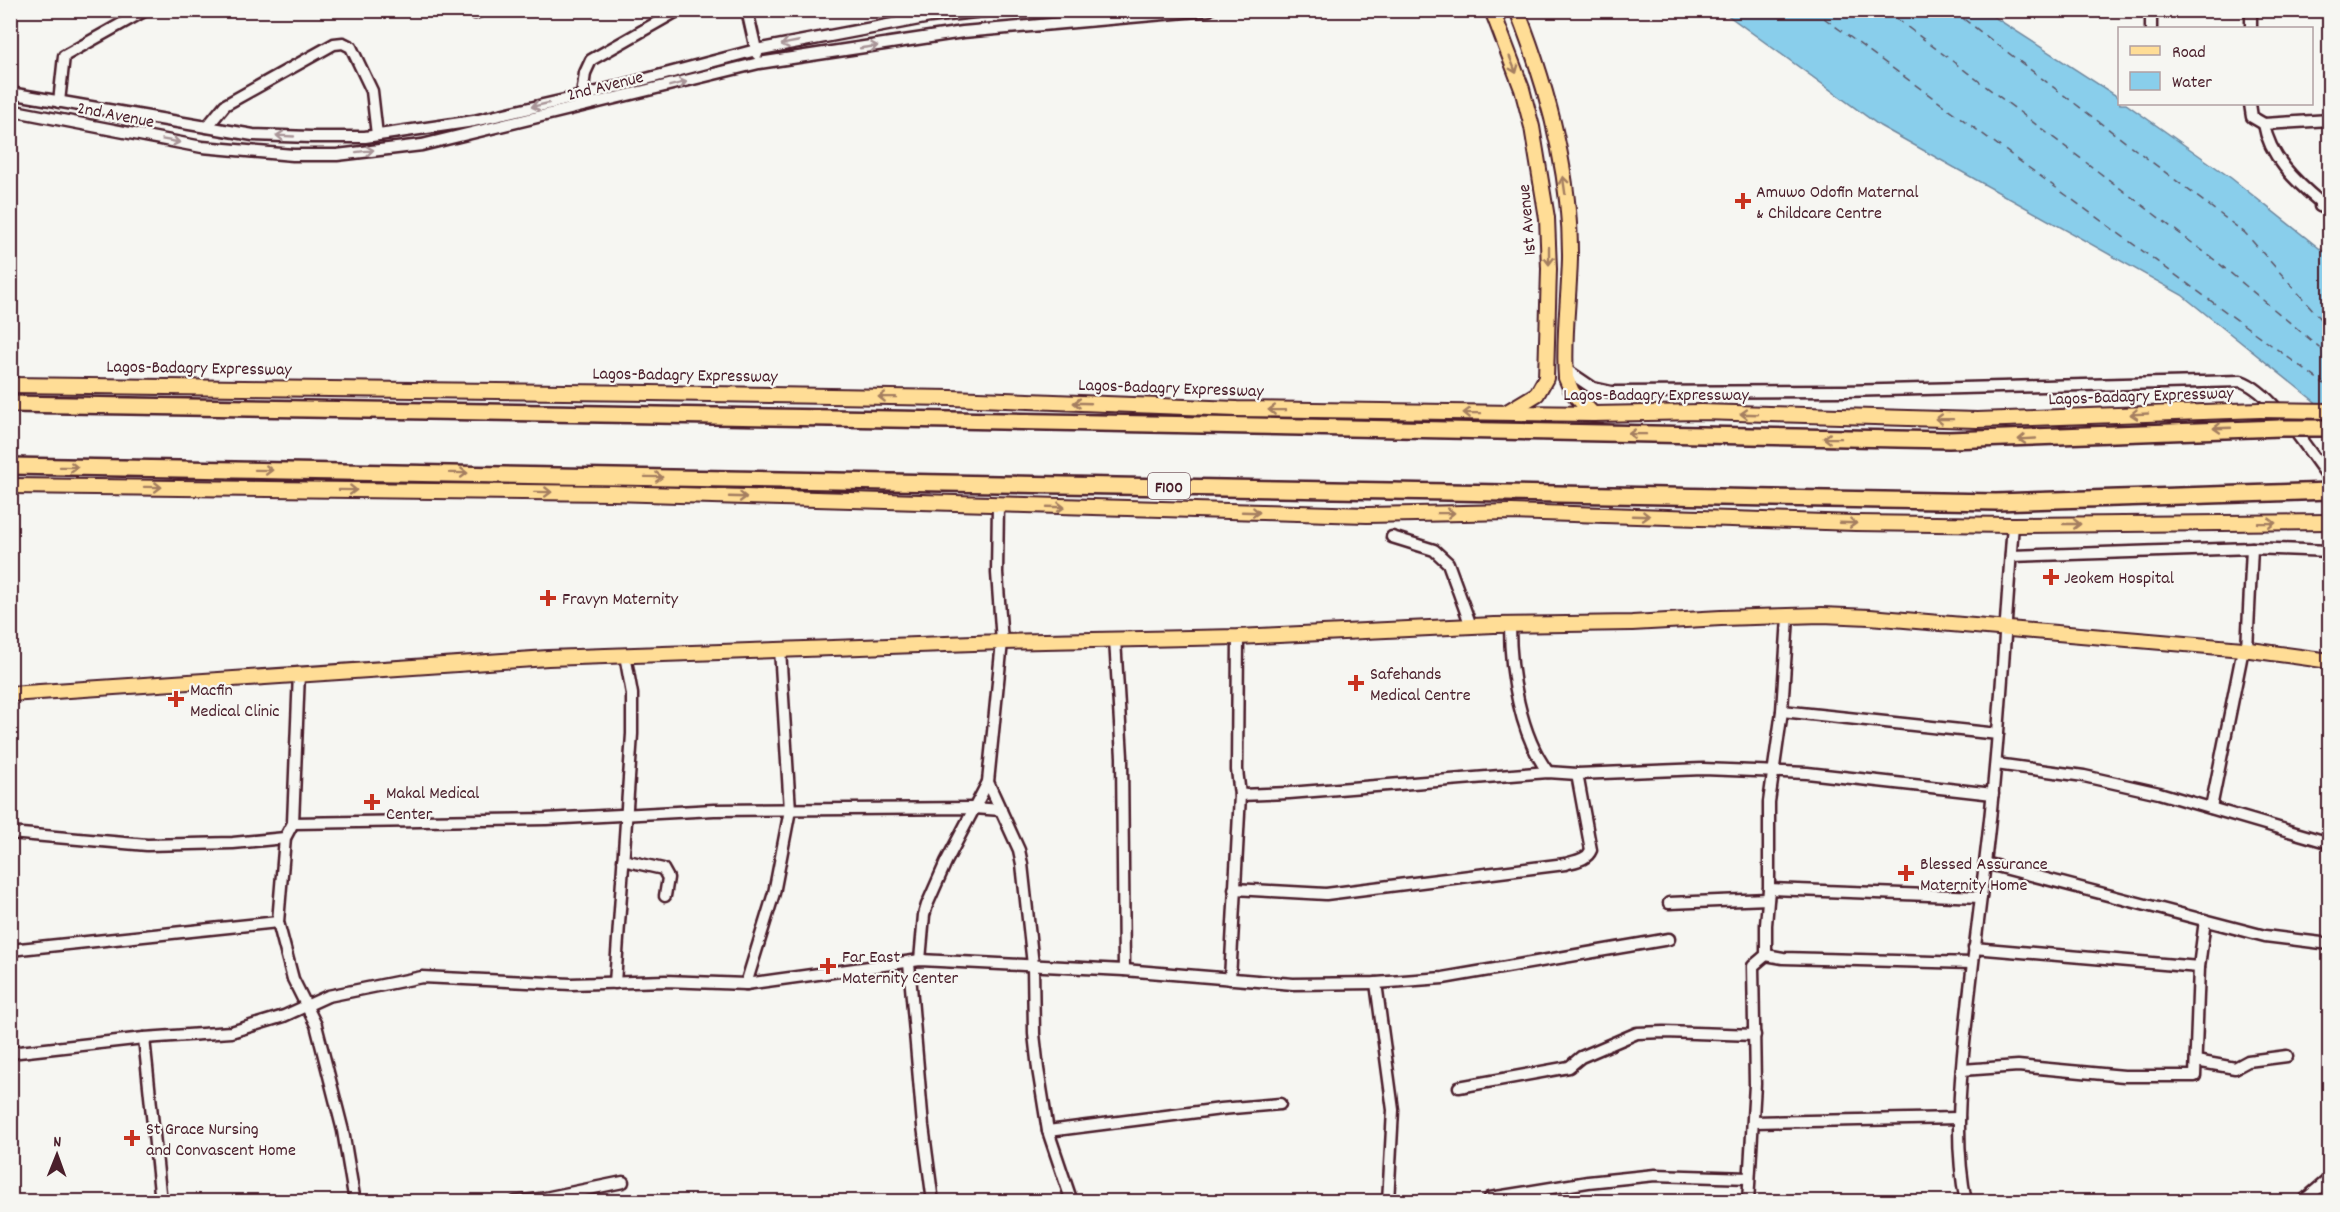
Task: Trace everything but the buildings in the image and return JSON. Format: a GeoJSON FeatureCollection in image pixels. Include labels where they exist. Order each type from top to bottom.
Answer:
{"type":"FeatureCollection","features":[{"type":"Feature","properties":{"kind":"highway","name":"Lagos-Badagry Expressway"},"geometry":{"type":"LineString","coordinates":[[10,404],[1949,440],[2330,428]]}},
{"type":"Feature","properties":{"kind":"highway","name":"F100"},"geometry":{"type":"LineString","coordinates":[[10,466],[1996,502],[2329,487]]}},
{"type":"Feature","properties":{"kind":"main road","name":"1st Avenue"},"geometry":{"type":"LineString","coordinates":[[1492,10],[1517,73],[1532,127],[1549,236],[1546,378],[1537,394],[1506,413]]}},
{"type":"Feature","properties":{"kind":"main road"},"geometry":{"type":"LineString","coordinates":[[1517,10],[1551,110],[1566,197],[1570,258],[1566,378],[1572,392],[1593,414]]}},
{"type":"Feature","properties":{"kind":"main road","name":"Lagos-Badagry Expressway"},"geometry":{"type":"LineString","coordinates":[[10,385],[951,398],[1237,409],[1593,414],[1701,412],[1977,420],[2260,410],[2330,411]]}},
{"type":"Feature","properties":{"kind":"main road"},"geometry":{"type":"LineString","coordinates":[[10,486],[612,493],[1367,515],[1512,512],[1855,523],[2013,525],[2329,522]]}},
{"type":"Feature","properties":{"kind":"main road"},"geometry":{"type":"LineString","coordinates":[[10,694],[299,673],[625,655],[1002,642],[1238,637],[1471,626],[1822,615],[1870,617],[2245,650],[2330,661]]}},
{"type":"Feature","properties":{"kind":"street"},"geometry":{"type":"LineString","coordinates":[[59,102],[64,56],[147,10]]}},
{"type":"Feature","properties":{"kind":"street"},"geometry":{"type":"LineString","coordinates":[[472,10],[475,13],[483,10]]}},
{"type":"Feature","properties":{"kind":"street"},"geometry":{"type":"LineString","coordinates":[[582,96],[585,73],[591,60],[679,10]]}},
{"type":"Feature","properties":{"kind":"street"},"geometry":{"type":"LineString","coordinates":[[747,10],[759,63]]}},
{"type":"Feature","properties":{"kind":"street","name":"2nd Avenue"},"geometry":{"type":"LineString","coordinates":[[10,93],[253,135],[311,137],[377,135],[474,121],[582,96],[756,50],[940,13],[993,10]]}},
{"type":"Feature","properties":{"kind":"street","name":"2nd Avenue"},"geometry":{"type":"LineString","coordinates":[[10,110],[202,147],[283,155],[337,155],[422,145],[759,63],[974,31],[1209,10]]}},
{"type":"Feature","properties":{"kind":"street"},"geometry":{"type":"LineString","coordinates":[[2151,10],[2151,27]]}},
{"type":"Feature","properties":{"kind":"street"},"geometry":{"type":"LineString","coordinates":[[2251,10],[2251,27]]}},
{"type":"Feature","properties":{"kind":"street"},"geometry":{"type":"LineString","coordinates":[[207,127],[225,105],[334,44],[343,43],[351,47],[372,91],[377,135]]}},
{"type":"Feature","properties":{"kind":"street"},"geometry":{"type":"LineString","coordinates":[[2250,105],[2252,117],[2264,124],[2330,120]]}},
{"type":"Feature","properties":{"kind":"street"},"geometry":{"type":"LineString","coordinates":[[2264,124],[2267,141],[2276,154],[2302,187],[2320,202],[2320,206],[2330,210]]}},
{"type":"Feature","properties":{"kind":"street"},"geometry":{"type":"LineString","coordinates":[[1565,369],[1593,388],[1611,392],[1844,391],[2241,381],[2256,387],[2269,400],[2329,487]]}},
{"type":"Feature","properties":{"kind":"street"},"geometry":{"type":"LineString","coordinates":[[933,1202],[922,1126],[915,962],[924,915],[936,881],[988,782],[1002,642],[998,573],[998,505]]}},
{"type":"Feature","properties":{"kind":"street"},"geometry":{"type":"LineString","coordinates":[[1966,1202],[1961,1178],[1959,1118],[1962,1070],[1972,963],[1996,764],[2013,525]]}},
{"type":"Feature","properties":{"kind":"street"},"geometry":{"type":"LineString","coordinates":[[1392,537],[1434,550],[1448,563],[1471,626]]}},
{"type":"Feature","properties":{"kind":"street"},"geometry":{"type":"LineString","coordinates":[[2011,556],[2252,548],[2326,553]]}},
{"type":"Feature","properties":{"kind":"street"},"geometry":{"type":"LineString","coordinates":[[2211,808],[2245,650],[2252,548]]}},
{"type":"Feature","properties":{"kind":"street"},"geometry":{"type":"LineString","coordinates":[[1748,1202],[1754,1122],[1753,966],[1766,955],[1769,894],[1769,802],[1782,711],[1788,617]]}},
{"type":"Feature","properties":{"kind":"street"},"geometry":{"type":"LineString","coordinates":[[1510,626],[1511,664],[1521,711],[1540,761],[1548,772]]}},
{"type":"Feature","properties":{"kind":"street"},"geometry":{"type":"LineString","coordinates":[[1230,979],[1240,795],[1237,770],[1238,637]]}},
{"type":"Feature","properties":{"kind":"street"},"geometry":{"type":"LineString","coordinates":[[1115,639],[1122,757],[1125,970]]}},
{"type":"Feature","properties":{"kind":"street"},"geometry":{"type":"LineString","coordinates":[[746,984],[774,893],[790,810],[780,649]]}},
{"type":"Feature","properties":{"kind":"street"},"geometry":{"type":"LineString","coordinates":[[615,983],[632,734],[632,694],[625,655]]}},
{"type":"Feature","properties":{"kind":"street"},"geometry":{"type":"LineString","coordinates":[[299,673],[293,823],[285,838],[279,922],[294,979],[315,1025],[343,1131],[356,1202]]}},
{"type":"Feature","properties":{"kind":"street"},"geometry":{"type":"LineString","coordinates":[[1782,711],[1998,734]]}},
{"type":"Feature","properties":{"kind":"street"},"geometry":{"type":"LineString","coordinates":[[1996,764],[2084,776],[2211,808],[2330,843]]}},
{"type":"Feature","properties":{"kind":"street"},"geometry":{"type":"LineString","coordinates":[[1240,795],[1336,790],[1548,772],[1577,774],[1703,769],[1807,773],[1993,794]]}},
{"type":"Feature","properties":{"kind":"street"},"geometry":{"type":"LineString","coordinates":[[1234,889],[1326,894],[1565,864],[1583,859],[1592,850],[1577,774]]}},
{"type":"Feature","properties":{"kind":"street"},"geometry":{"type":"LineString","coordinates":[[988,782],[1019,850],[1022,864],[1033,965],[1034,1034],[1048,1131],[1072,1202]]}},
{"type":"Feature","properties":{"kind":"street"},"geometry":{"type":"LineString","coordinates":[[293,823],[546,819],[714,810],[974,808],[1001,810]]}},
{"type":"Feature","properties":{"kind":"street"},"geometry":{"type":"LineString","coordinates":[[10,832],[147,845],[233,843],[285,838]]}},
{"type":"Feature","properties":{"kind":"street"},"geometry":{"type":"LineString","coordinates":[[623,860],[663,869],[668,878],[665,896]]}},
{"type":"Feature","properties":{"kind":"street"},"geometry":{"type":"LineString","coordinates":[[1985,863],[2265,936],[2330,944]]}},
{"type":"Feature","properties":{"kind":"street"},"geometry":{"type":"LineString","coordinates":[[1669,903],[1769,894],[1981,897]]}},
{"type":"Feature","properties":{"kind":"street"},"geometry":{"type":"LineString","coordinates":[[1962,1070],[2018,1066],[2124,1076],[2190,1076],[2196,1074],[2199,967],[2205,920]]}},
{"type":"Feature","properties":{"kind":"street"},"geometry":{"type":"LineString","coordinates":[[10,950],[279,922]]}},
{"type":"Feature","properties":{"kind":"street"},"geometry":{"type":"LineString","coordinates":[[10,1053],[144,1038],[231,1032],[308,1007],[328,996],[422,977],[571,984],[664,981],[746,984],[915,962],[1125,970],[1293,984],[1376,983],[1443,978],[1669,939]]}},
{"type":"Feature","properties":{"kind":"street"},"geometry":{"type":"LineString","coordinates":[[1974,948],[2199,967]]}},
{"type":"Feature","properties":{"kind":"street"},"geometry":{"type":"LineString","coordinates":[[1766,955],[1783,958],[1972,963]]}},
{"type":"Feature","properties":{"kind":"street"},"geometry":{"type":"LineString","coordinates":[[1376,983],[1393,1110],[1388,1202]]}},
{"type":"Feature","properties":{"kind":"street"},"geometry":{"type":"LineString","coordinates":[[1459,1088],[1569,1067],[1581,1057],[1637,1034],[1664,1032],[1755,1035]]}},
{"type":"Feature","properties":{"kind":"street"},"geometry":{"type":"LineString","coordinates":[[144,1038],[161,1202]]}},
{"type":"Feature","properties":{"kind":"street"},"geometry":{"type":"LineString","coordinates":[[2196,1061],[2235,1068],[2248,1061],[2287,1056]]}},
{"type":"Feature","properties":{"kind":"street"},"geometry":{"type":"LineString","coordinates":[[1048,1131],[1221,1109],[1280,1104]]}},
{"type":"Feature","properties":{"kind":"street"},"geometry":{"type":"LineString","coordinates":[[1754,1122],[1959,1118]]}},
{"type":"Feature","properties":{"kind":"street"},"geometry":{"type":"LineString","coordinates":[[1490,1198],[1588,1182],[1655,1175],[1749,1178]]}},
{"type":"Feature","properties":{"kind":"street"},"geometry":{"type":"LineString","coordinates":[[2302,1202],[2330,1178]]}},
{"type":"Feature","properties":{"kind":"street"},"geometry":{"type":"LineString","coordinates":[[515,1202],[623,1182]]}},
{"type":"Feature","properties":{"kind":"water"},"geometry":{"type":"Polygon","coordinates":[[[1722,11],[1985,11],[2115,95],[2118,98],[2118,105],[2127,105],[2231,178],[2329,256],[2329,413],[2182,295],[1880,126],[1722,11]]]}},
{"type":"Feature","properties":{"kind":"ferry route"},"geometry":{"type":"LineString","coordinates":[[1813,10],[2330,388]]}},
{"type":"Feature","properties":{"kind":"ferry route"},"geometry":{"type":"LineString","coordinates":[[1885,10],[2216,261],[2330,356]]}},
{"type":"Feature","properties":{"kind":"ferry route"},"geometry":{"type":"LineString","coordinates":[[1952,10],[2245,233],[2330,329]]}},
{"type":"Feature","properties":{"kind":"place","name":"Amuwo Odofin Maternal & Childcare Centre"},"geometry":{"type":"Point","coordinates":[1743,201]}},
{"type":"Feature","properties":{"kind":"place","name":"Jeokem Hospital"},"geometry":{"type":"Point","coordinates":[2051,577]}},
{"type":"Feature","properties":{"kind":"place","name":"Fravyn Maternity"},"geometry":{"type":"Point","coordinates":[548,598]}},
{"type":"Feature","properties":{"kind":"place","name":"Safehands Medical Centre"},"geometry":{"type":"Point","coordinates":[1356,683]}},
{"type":"Feature","properties":{"kind":"place","name":"Macfin Medical Clinic"},"geometry":{"type":"Point","coordinates":[176,699]}},
{"type":"Feature","properties":{"kind":"place","name":"Makal Medical Center"},"geometry":{"type":"Point","coordinates":[372,802]}},
{"type":"Feature","properties":{"kind":"place","name":"Blessed Assurance Maternity Home"},"geometry":{"type":"Point","coordinates":[1906,873]}},
{"type":"Feature","properties":{"kind":"place","name":"Far East Maternity Center"},"geometry":{"type":"Point","coordinates":[828,966]}},
{"type":"Feature","properties":{"kind":"place","name":"St Grace Nursing and Convascent Home"},"geometry":{"type":"Point","coordinates":[132,1138]}}]}
